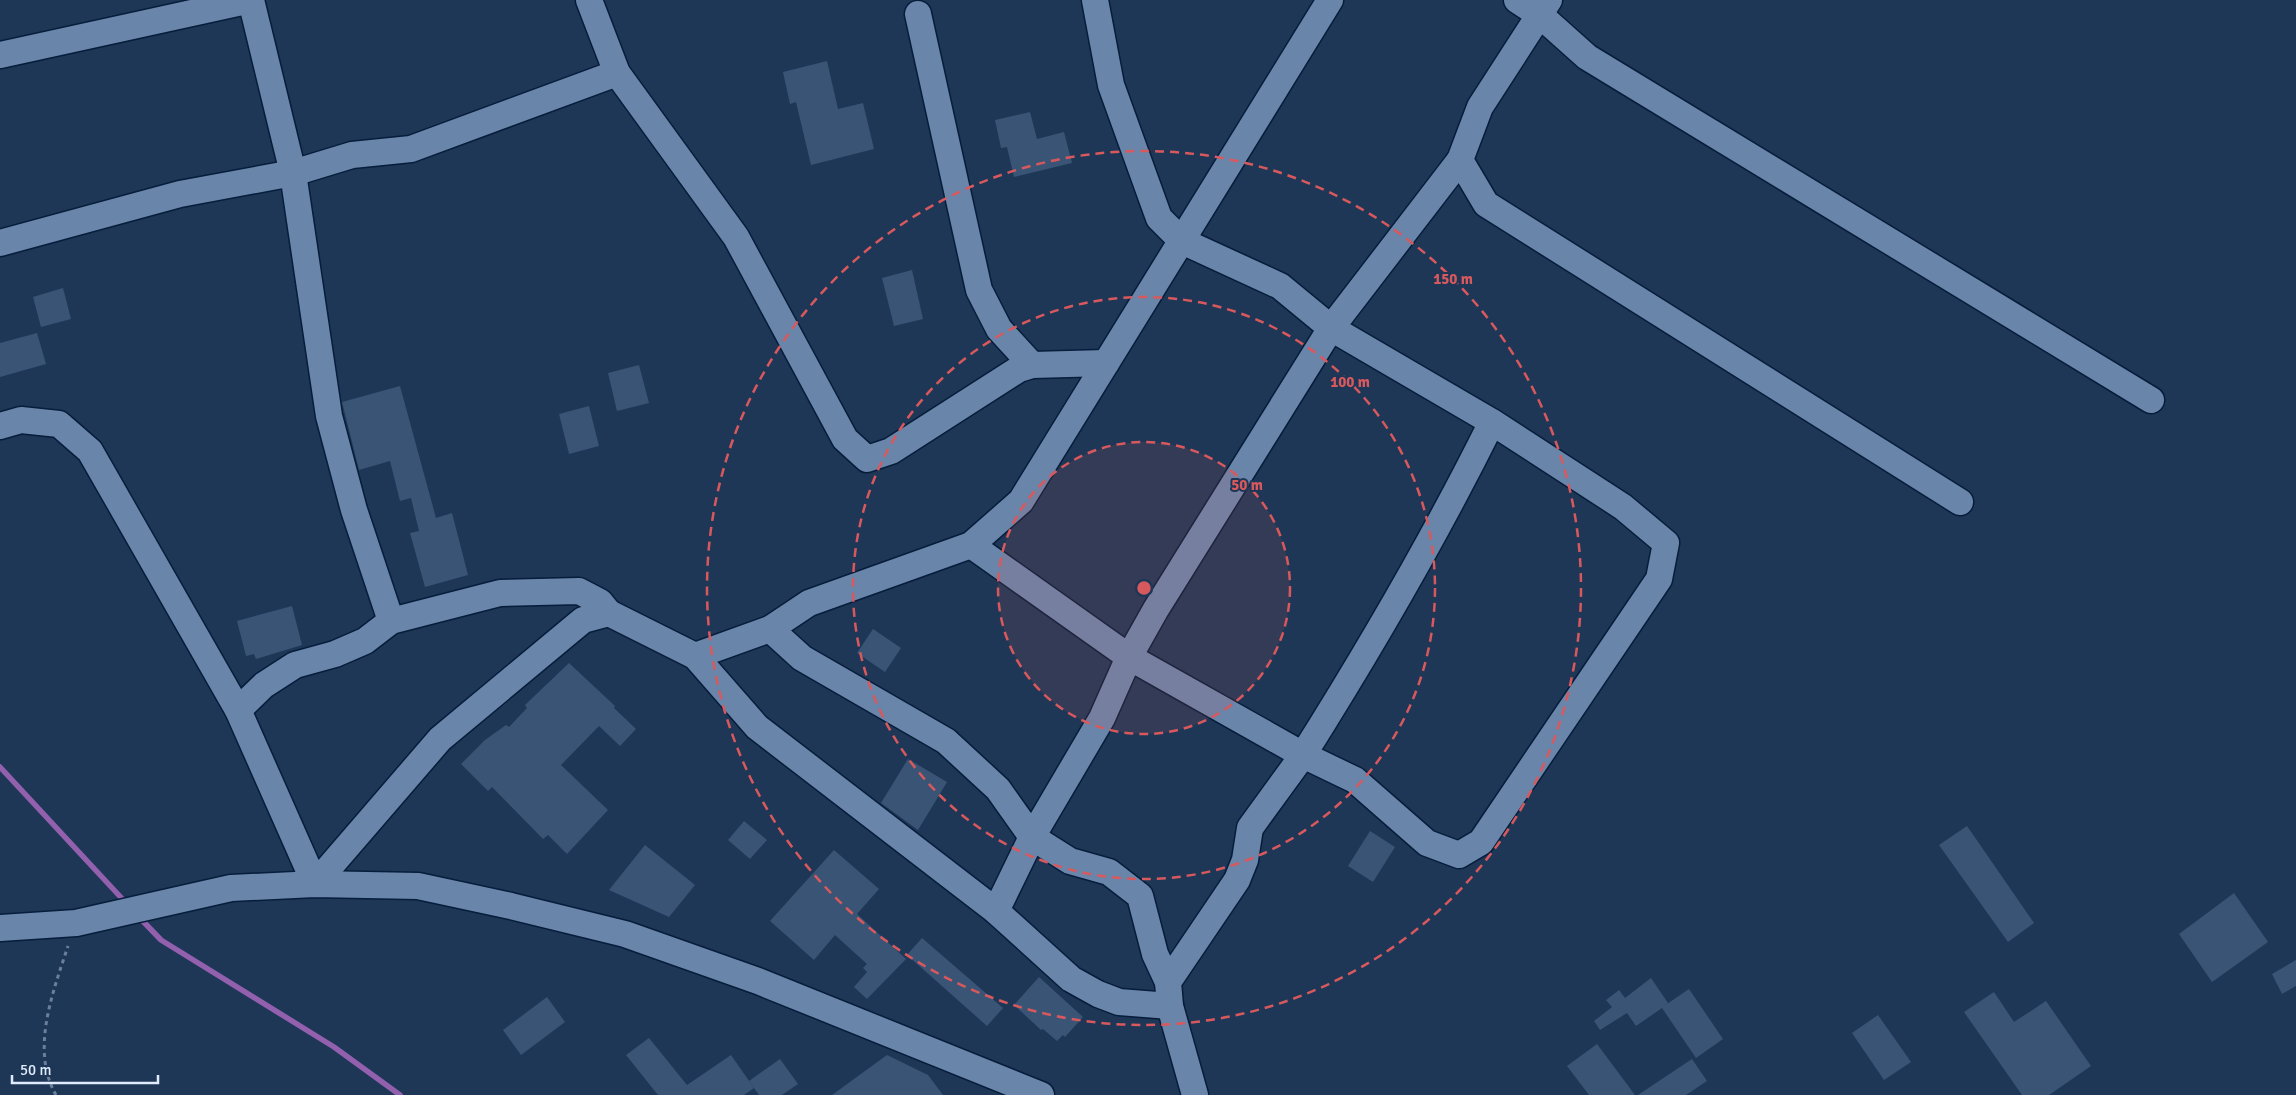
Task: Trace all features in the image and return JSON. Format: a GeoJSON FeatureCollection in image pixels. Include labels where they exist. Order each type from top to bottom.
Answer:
{"type":"FeatureCollection","features":[{"type":"Feature","properties":{"kind":"street"},"geometry":{"type":"LineString","coordinates":[[0,55],[251,0],[293,173],[329,416],[354,510],[391,621]]}},
{"type":"Feature","properties":{"kind":"street"},"geometry":{"type":"LineString","coordinates":[[589,0],[617,73],[736,237],[845,439],[867,458],[892,451],[1019,369],[1032,365],[1106,364]]}},
{"type":"Feature","properties":{"kind":"street"},"geometry":{"type":"LineString","coordinates":[[971,545],[1129,657],[1303,756],[1355,780],[1427,843],[1459,855],[1481,842],[1659,579],[1666,543],[1623,507],[1492,422],[1331,328],[1280,286],[1182,241],[1159,218],[1111,85],[1095,0]]}},
{"type":"Feature","properties":{"kind":"street"},"geometry":{"type":"LineString","coordinates":[[695,656],[770,629],[810,604],[971,545],[1021,501],[1330,0]]}},
{"type":"Feature","properties":{"kind":"street"},"geometry":{"type":"LineString","coordinates":[[1517,0],[1545,7],[1587,57],[2150,400]]}},
{"type":"Feature","properties":{"kind":"street"},"geometry":{"type":"LineString","coordinates":[[996,911],[1032,837],[1102,718],[1129,657],[1331,328],[1460,160],[1480,106],[1545,7]]}},
{"type":"Feature","properties":{"kind":"street"},"geometry":{"type":"LineString","coordinates":[[918,14],[979,290],[999,329],[1032,365]]}},
{"type":"Feature","properties":{"kind":"street"},"geometry":{"type":"LineString","coordinates":[[0,243],[180,194],[293,173],[352,155],[411,149],[617,73]]}},
{"type":"Feature","properties":{"kind":"street"},"geometry":{"type":"LineString","coordinates":[[1460,160],[1486,204],[1960,502]]}},
{"type":"Feature","properties":{"kind":"street"},"geometry":{"type":"LineString","coordinates":[[0,426],[21,420],[59,424],[90,451],[238,710],[315,884]]}},
{"type":"Feature","properties":{"kind":"street"},"geometry":{"type":"LineString","coordinates":[[1169,994],[1237,880],[1246,860],[1250,828],[1303,756],[1346,687],[1451,506],[1492,422]]}},
{"type":"Feature","properties":{"kind":"street"},"geometry":{"type":"LineString","coordinates":[[238,710],[264,685],[295,665],[335,654],[365,641],[391,621],[500,593],[579,591],[600,602],[608,613],[695,656],[757,727],[996,911],[1071,979],[1098,994],[1119,1002],[1169,994]]}},
{"type":"Feature","properties":{"kind":"street"},"geometry":{"type":"LineString","coordinates":[[315,884],[440,739],[583,620],[608,613]]}},
{"type":"Feature","properties":{"kind":"street"},"geometry":{"type":"LineString","coordinates":[[770,629],[802,658],[946,741],[998,789],[1032,837],[1070,861],[1109,872],[1140,896],[1154,954],[1169,994],[1195,1095]]}},
{"type":"Feature","properties":{"kind":"street"},"geometry":{"type":"LineString","coordinates":[[0,928],[76,923],[231,888],[315,884],[418,886],[511,906],[625,934],[758,982],[1040,1095]]}},
{"type":"Feature","properties":{"kind":"path"},"geometry":{"type":"LineString","coordinates":[[56,1095],[48,1082],[45,1037],[47,1010],[76,923]]}},
{"type":"Feature","properties":{"kind":"building"},"geometry":{"type":"Polygon","coordinates":[[[827,61],[838,109],[863,103],[874,149],[811,165],[796,102],[790,104],[783,72],[827,61]]]}},
{"type":"Feature","properties":{"kind":"building"},"geometry":{"type":"Polygon","coordinates":[[[1030,112],[1037,139],[1064,132],[1072,163],[1014,177],[1007,147],[1001,148],[995,120],[1030,112]]]}},
{"type":"Feature","properties":{"kind":"building"},"geometry":{"type":"Polygon","coordinates":[[[912,270],[923,319],[894,326],[882,278],[912,270]]]}},
{"type":"Feature","properties":{"kind":"building"},"geometry":{"type":"Polygon","coordinates":[[[63,288],[71,319],[41,327],[33,297],[63,288]]]}},
{"type":"Feature","properties":{"kind":"building"},"geometry":{"type":"Polygon","coordinates":[[[37,333],[46,364],[0,377],[0,343],[37,333]]]}},
{"type":"Feature","properties":{"kind":"building"},"geometry":{"type":"Polygon","coordinates":[[[639,365],[649,403],[617,411],[608,373],[639,365]]]}},
{"type":"Feature","properties":{"kind":"building"},"geometry":{"type":"Polygon","coordinates":[[[400,386],[436,518],[452,513],[468,575],[425,587],[410,533],[419,531],[411,498],[400,501],[390,461],[359,470],[342,402],[400,386]]]}},
{"type":"Feature","properties":{"kind":"building"},"geometry":{"type":"Polygon","coordinates":[[[589,406],[599,446],[569,454],[559,414],[589,406]]]}},
{"type":"Feature","properties":{"kind":"building"},"geometry":{"type":"Polygon","coordinates":[[[292,606],[302,645],[256,659],[254,654],[246,656],[237,621],[292,606]]]}},
{"type":"Feature","properties":{"kind":"building"},"geometry":{"type":"Polygon","coordinates":[[[873,629],[901,648],[885,672],[857,653],[873,629]]]}},
{"type":"Feature","properties":{"kind":"building"},"geometry":{"type":"Polygon","coordinates":[[[569,663],[615,706],[614,708],[636,729],[620,746],[599,726],[561,765],[608,810],[567,854],[548,835],[543,839],[492,787],[488,791],[461,764],[485,740],[506,725],[509,727],[527,708],[525,705],[569,663]]]}},
{"type":"Feature","properties":{"kind":"building"},"geometry":{"type":"Polygon","coordinates":[[[908,759],[947,782],[918,830],[881,803],[908,759]]]}},
{"type":"Feature","properties":{"kind":"building"},"geometry":{"type":"Polygon","coordinates":[[[744,821],[767,840],[750,859],[728,840],[744,821]]]}},
{"type":"Feature","properties":{"kind":"building"},"geometry":{"type":"Polygon","coordinates":[[[1967,826],[2034,923],[2008,942],[1939,845],[1967,826]]]}},
{"type":"Feature","properties":{"kind":"building"},"geometry":{"type":"Polygon","coordinates":[[[1370,831],[1395,847],[1373,882],[1348,866],[1370,831]]]}},
{"type":"Feature","properties":{"kind":"building"},"geometry":{"type":"Polygon","coordinates":[[[645,845],[695,885],[669,917],[609,890],[645,845]]]}},
{"type":"Feature","properties":{"kind":"building"},"geometry":{"type":"Polygon","coordinates":[[[834,850],[879,889],[857,914],[906,959],[867,999],[854,987],[867,972],[863,968],[867,964],[835,935],[814,960],[770,921],[834,850]]]}},
{"type":"Feature","properties":{"kind":"building"},"geometry":{"type":"Polygon","coordinates":[[[2234,893],[2268,942],[2212,982],[2179,934],[2234,893]]]}},
{"type":"Feature","properties":{"kind":"building"},"geometry":{"type":"Polygon","coordinates":[[[922,938],[1003,1008],[987,1026],[907,955],[922,938]]]}},
{"type":"Feature","properties":{"kind":"building"},"geometry":{"type":"Polygon","coordinates":[[[2296,960],[2296,986],[2282,994],[2272,974],[2296,960]]]}},
{"type":"Feature","properties":{"kind":"building"},"geometry":{"type":"Polygon","coordinates":[[[1039,977],[1083,1017],[1065,1037],[1063,1035],[1057,1041],[1043,1029],[1041,1030],[1014,1005],[1039,977]]]}},
{"type":"Feature","properties":{"kind":"building"},"geometry":{"type":"Polygon","coordinates":[[[1651,978],[1668,1003],[1664,1006],[1689,989],[1723,1039],[1696,1058],[1662,1008],[1636,1026],[1627,1013],[1600,1030],[1594,1021],[1612,1007],[1606,1000],[1619,990],[1625,998],[1651,978]]]}},
{"type":"Feature","properties":{"kind":"building"},"geometry":{"type":"Polygon","coordinates":[[[1994,992],[2014,1022],[2046,1001],[2091,1066],[2049,1095],[2022,1095],[1964,1012],[1994,992]]]}},
{"type":"Feature","properties":{"kind":"building"},"geometry":{"type":"Polygon","coordinates":[[[547,997],[565,1022],[521,1055],[503,1030],[547,997]]]}},
{"type":"Feature","properties":{"kind":"building"},"geometry":{"type":"Polygon","coordinates":[[[1878,1015],[1911,1062],[1884,1080],[1852,1033],[1878,1015]]]}},
{"type":"Feature","properties":{"kind":"building"},"geometry":{"type":"Polygon","coordinates":[[[649,1038],[687,1085],[731,1055],[754,1088],[744,1095],[658,1095],[626,1055],[649,1038]]]}},
{"type":"Feature","properties":{"kind":"building"},"geometry":{"type":"Polygon","coordinates":[[[1597,1044],[1635,1095],[1589,1095],[1567,1066],[1597,1044]]]}},
{"type":"Feature","properties":{"kind":"building"},"geometry":{"type":"Polygon","coordinates":[[[887,1055],[928,1075],[943,1095],[832,1095],[887,1055]]]}},
{"type":"Feature","properties":{"kind":"building"},"geometry":{"type":"Polygon","coordinates":[[[780,1059],[798,1084],[782,1095],[759,1095],[749,1081],[780,1059]]]}},
{"type":"Feature","properties":{"kind":"building"},"geometry":{"type":"Polygon","coordinates":[[[1692,1059],[1707,1081],[1686,1095],[1638,1095],[1692,1059]]]}},
{"type":"Feature","properties":{"kind":"waterway"},"geometry":{"type":"LineString","coordinates":[[0,767],[127,904]]}},
{"type":"Feature","properties":{"kind":"waterway"},"geometry":{"type":"LineString","coordinates":[[138,916],[161,940],[334,1047],[400,1095]]}}]}
